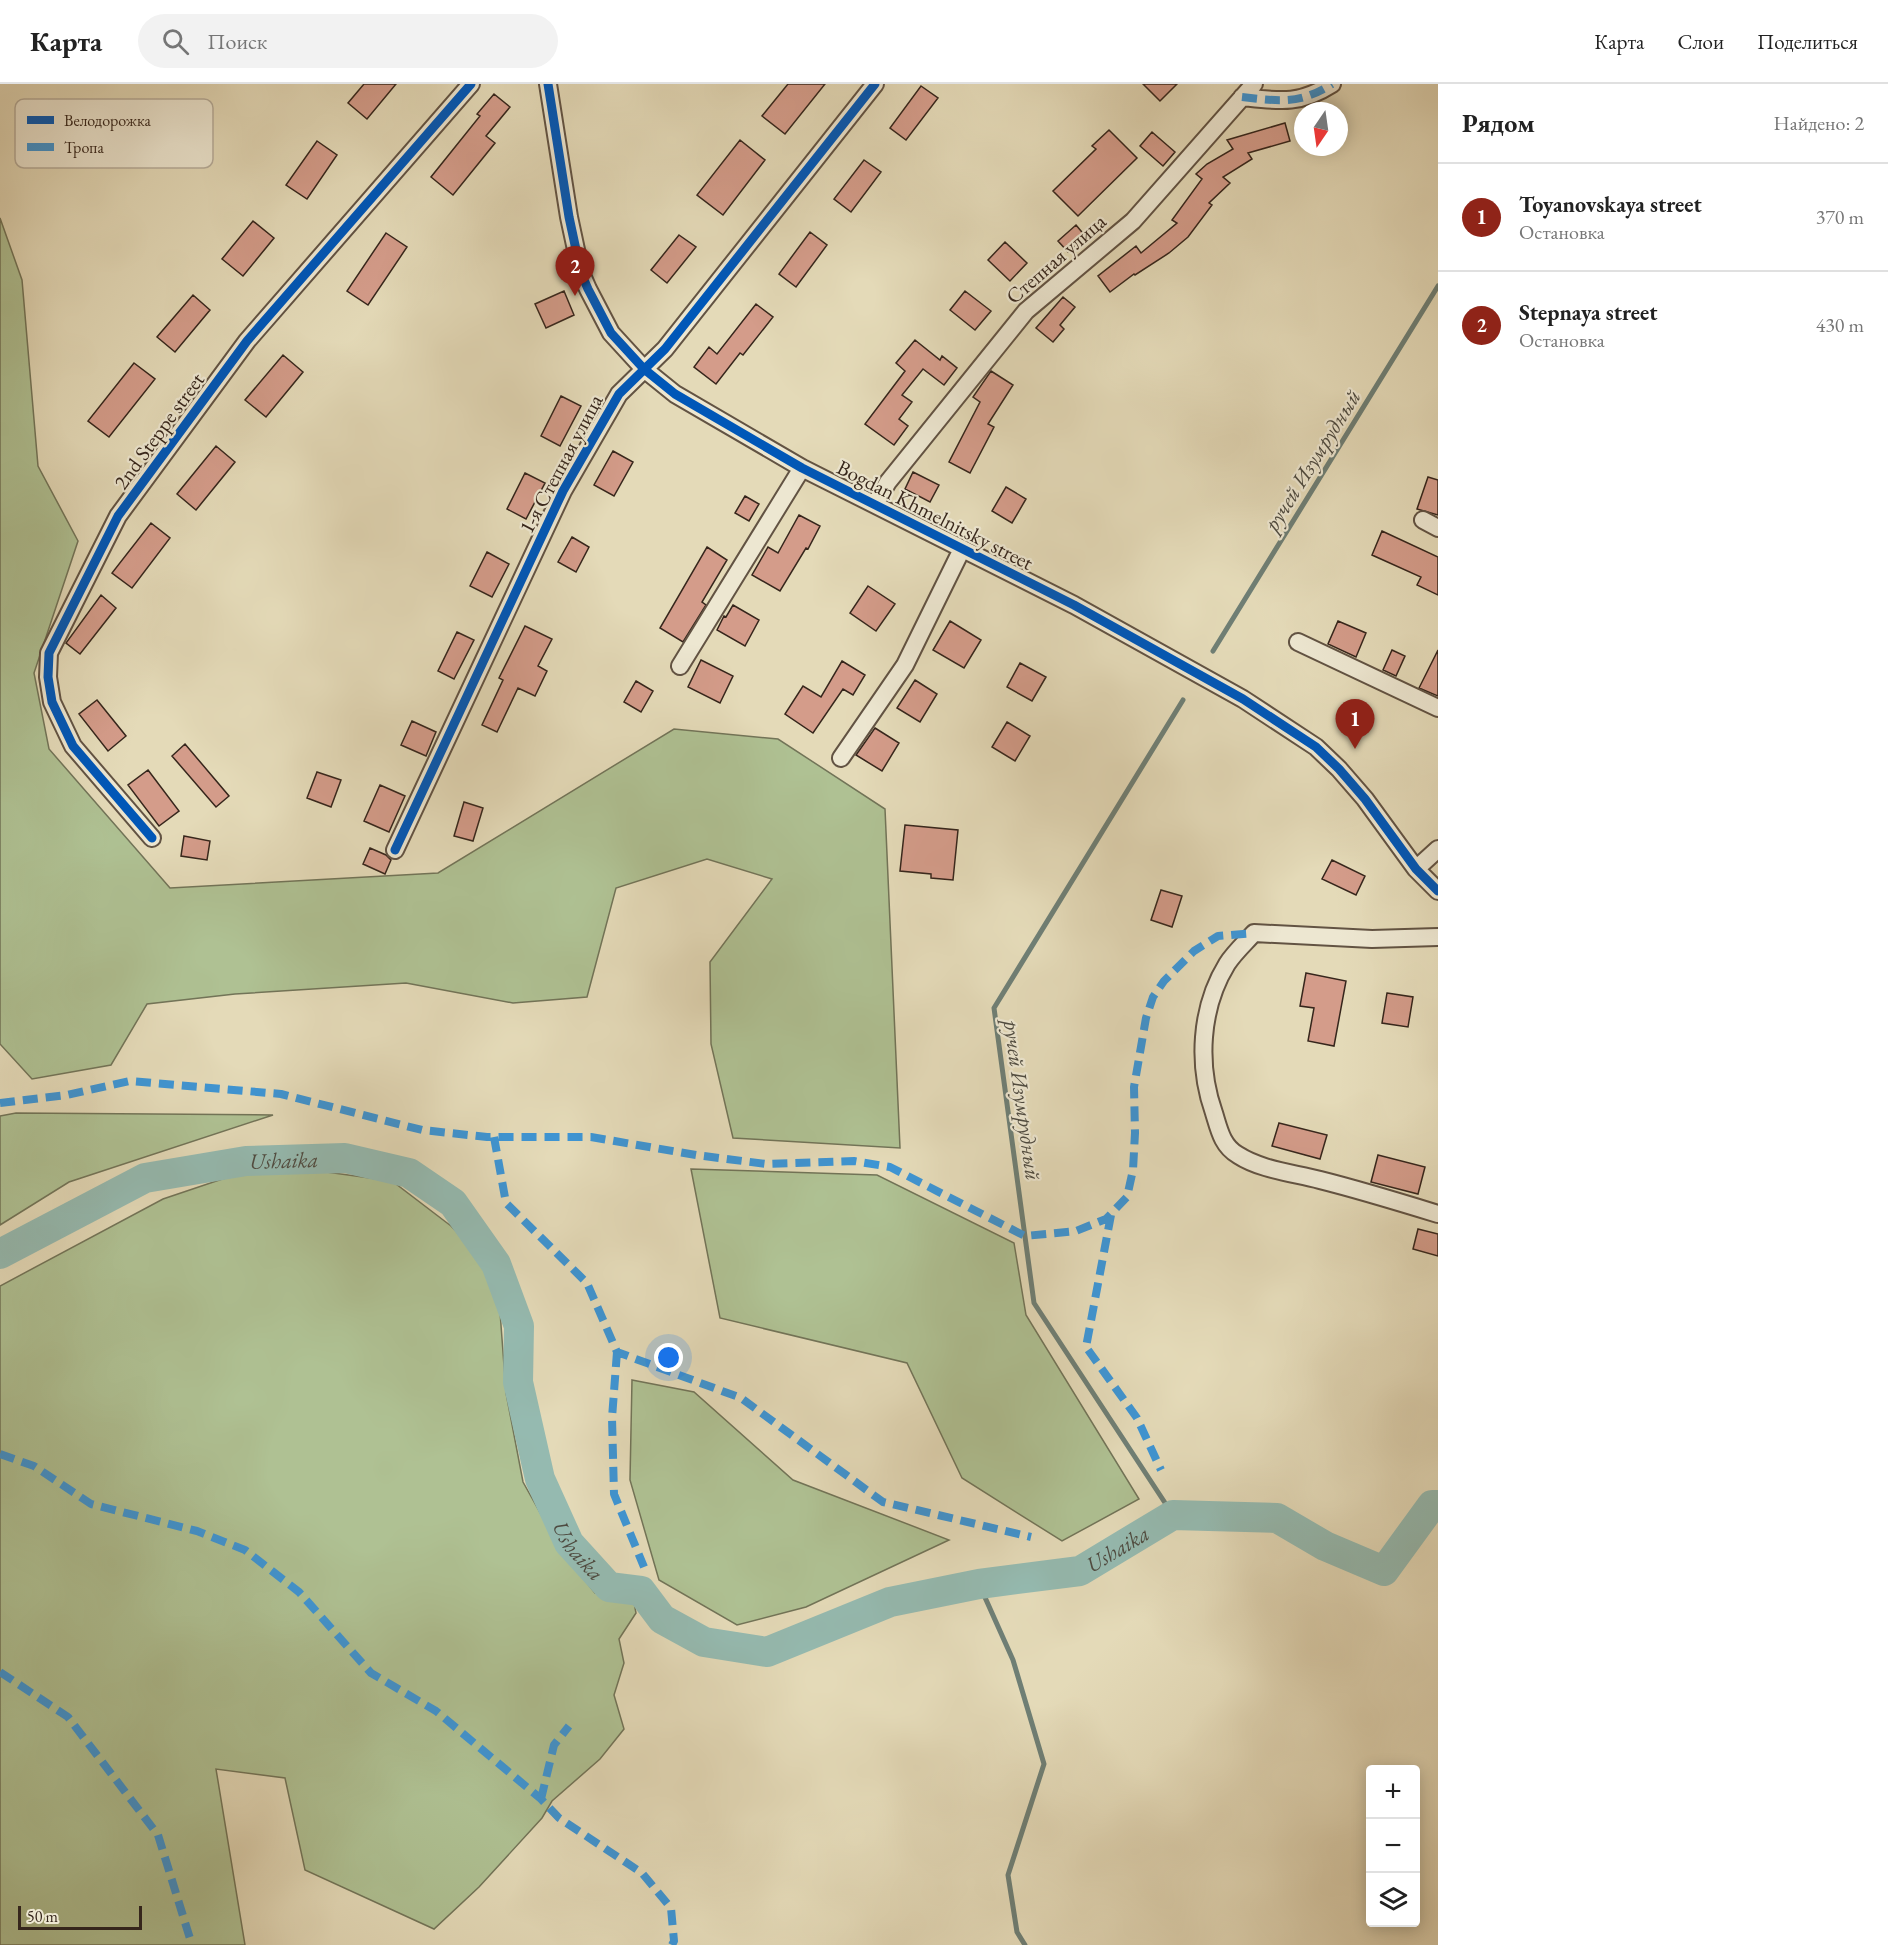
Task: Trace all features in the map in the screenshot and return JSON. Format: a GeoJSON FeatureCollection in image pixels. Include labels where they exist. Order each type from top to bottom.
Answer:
{"type":"FeatureCollection","features":[{"type":"Feature","properties":{"kind":"street","name":"2nd Steppe street"},"geometry":{"type":"LineString","coordinates":[[153,838],[73,746],[52,702],[48,678],[49,653],[118,516],[247,341],[471,84]]}},
{"type":"Feature","properties":{"kind":"street","name":"Bogdan Khmelnitsky street"},"geometry":{"type":"LineString","coordinates":[[548,84],[569,217],[581,273],[611,333],[644,369],[675,394],[802,468],[1074,605],[1243,699],[1316,747],[1339,769],[1365,799],[1416,869],[1438,891]]}},
{"type":"Feature","properties":{"kind":"street","name":"1-я Степная улица"},"geometry":{"type":"LineString","coordinates":[[395,850],[563,491],[619,394],[665,349],[875,84]]}},
{"type":"Feature","properties":{"kind":"street","name":"Степная улица"},"geometry":{"type":"LineString","coordinates":[[875,504],[888,482],[1026,311],[1133,221],[1254,84]]}},
{"type":"Feature","properties":{"kind":"street"},"geometry":{"type":"LineString","coordinates":[[1242,97],[1275,101],[1295,100],[1319,92],[1332,84]]}},
{"type":"Feature","properties":{"kind":"street"},"geometry":{"type":"LineString","coordinates":[[680,666],[802,468]]}},
{"type":"Feature","properties":{"kind":"street"},"geometry":{"type":"LineString","coordinates":[[842,758],[905,665],[962,549]]}},
{"type":"Feature","properties":{"kind":"street"},"geometry":{"type":"LineString","coordinates":[[1298,642],[1438,708]]}},
{"type":"Feature","properties":{"kind":"street"},"geometry":{"type":"LineString","coordinates":[[1416,869],[1438,849]]}},
{"type":"Feature","properties":{"kind":"street"},"geometry":{"type":"LineString","coordinates":[[1438,937],[1372,939],[1254,933],[1228,963],[1217,984],[1204,1028],[1203,1053],[1209,1097],[1224,1143],[1236,1155],[1252,1163],[1320,1180],[1438,1215]]}},
{"type":"Feature","properties":{"kind":"green space"},"geometry":{"type":"Polygon","coordinates":[[[0,218],[22,280],[38,466],[78,541],[34,673],[49,749],[170,888],[438,873],[674,729],[778,739],[885,809],[900,1148],[733,1138],[711,1044],[710,962],[772,879],[707,859],[616,888],[587,997],[513,1003],[406,983],[235,994],[147,1004],[111,1065],[32,1079],[0,1044],[0,218]]]}},
{"type":"Feature","properties":{"kind":"green space"},"geometry":{"type":"Polygon","coordinates":[[[16,1113],[273,1115],[69,1182],[0,1225],[0,1116],[16,1113]]]}},
{"type":"Feature","properties":{"kind":"green space"},"geometry":{"type":"Polygon","coordinates":[[[691,1169],[877,1175],[1014,1243],[1026,1315],[1139,1499],[1062,1541],[962,1478],[907,1363],[720,1318],[691,1169]]]}},
{"type":"Feature","properties":{"kind":"green space"},"geometry":{"type":"Polygon","coordinates":[[[246,1171],[319,1171],[392,1181],[451,1226],[478,1254],[499,1298],[506,1393],[523,1482],[561,1550],[595,1593],[633,1597],[636,1613],[619,1639],[624,1663],[614,1695],[624,1729],[600,1759],[552,1801],[542,1818],[479,1887],[434,1929],[305,1870],[285,1778],[216,1769],[245,1945],[0,1945],[0,1286],[163,1199],[246,1171]]]}},
{"type":"Feature","properties":{"kind":"green space"},"geometry":{"type":"Polygon","coordinates":[[[632,1380],[694,1392],[793,1480],[949,1540],[806,1607],[737,1625],[659,1580],[630,1480],[632,1380]]]}},
{"type":"Feature","properties":{"kind":"building"},"geometry":{"type":"Polygon","coordinates":[[[364,84],[396,84],[367,119],[348,103],[364,84]]]}},
{"type":"Feature","properties":{"kind":"building"},"geometry":{"type":"Polygon","coordinates":[[[788,84],[825,84],[785,134],[762,116],[788,84]]]}},
{"type":"Feature","properties":{"kind":"building"},"geometry":{"type":"Polygon","coordinates":[[[1143,84],[1177,84],[1160,101],[1143,84]]]}},
{"type":"Feature","properties":{"kind":"building"},"geometry":{"type":"Polygon","coordinates":[[[921,86],[938,98],[906,140],[890,128],[921,86]]]}},
{"type":"Feature","properties":{"kind":"building"},"geometry":{"type":"Polygon","coordinates":[[[494,94],[510,107],[486,136],[495,143],[453,195],[431,177],[480,116],[477,114],[494,94]]]}},
{"type":"Feature","properties":{"kind":"building"},"geometry":{"type":"Polygon","coordinates":[[[1285,123],[1290,141],[1248,153],[1252,159],[1223,177],[1230,183],[1209,203],[1212,205],[1188,237],[1169,253],[1110,292],[1098,276],[1136,246],[1141,253],[1177,223],[1172,220],[1202,179],[1196,174],[1207,164],[1233,149],[1227,140],[1285,123]]]}},
{"type":"Feature","properties":{"kind":"building"},"geometry":{"type":"Polygon","coordinates":[[[1109,130],[1137,158],[1078,216],[1053,191],[1096,149],[1092,146],[1109,130]]]}},
{"type":"Feature","properties":{"kind":"building"},"geometry":{"type":"Polygon","coordinates":[[[1152,132],[1175,152],[1163,166],[1140,146],[1152,132]]]}},
{"type":"Feature","properties":{"kind":"building"},"geometry":{"type":"Polygon","coordinates":[[[740,140],[765,160],[723,215],[697,195],[740,140]]]}},
{"type":"Feature","properties":{"kind":"building"},"geometry":{"type":"Polygon","coordinates":[[[317,141],[337,155],[307,199],[286,185],[317,141]]]}},
{"type":"Feature","properties":{"kind":"building"},"geometry":{"type":"Polygon","coordinates":[[[864,160],[881,172],[851,212],[834,199],[864,160]]]}},
{"type":"Feature","properties":{"kind":"building"},"geometry":{"type":"Polygon","coordinates":[[[253,221],[274,238],[243,276],[222,259],[253,221]]]}},
{"type":"Feature","properties":{"kind":"building"},"geometry":{"type":"Polygon","coordinates":[[[1076,225],[1086,237],[1068,252],[1058,241],[1076,225]]]}},
{"type":"Feature","properties":{"kind":"building"},"geometry":{"type":"Polygon","coordinates":[[[810,232],[827,245],[796,287],[779,274],[810,232]]]}},
{"type":"Feature","properties":{"kind":"building"},"geometry":{"type":"Polygon","coordinates":[[[386,233],[407,247],[368,305],[347,291],[386,233]]]}},
{"type":"Feature","properties":{"kind":"building"},"geometry":{"type":"Polygon","coordinates":[[[679,235],[696,247],[667,283],[651,270],[679,235]]]}},
{"type":"Feature","properties":{"kind":"building"},"geometry":{"type":"Polygon","coordinates":[[[1005,242],[1027,263],[1010,281],[988,260],[1005,242]]]}},
{"type":"Feature","properties":{"kind":"building"},"geometry":{"type":"Polygon","coordinates":[[[564,291],[574,315],[546,328],[535,304],[564,291]]]}},
{"type":"Feature","properties":{"kind":"building"},"geometry":{"type":"Polygon","coordinates":[[[965,291],[991,311],[975,330],[950,310],[965,291]]]}},
{"type":"Feature","properties":{"kind":"building"},"geometry":{"type":"Polygon","coordinates":[[[193,295],[210,310],[175,352],[157,337],[193,295]]]}},
{"type":"Feature","properties":{"kind":"building"},"geometry":{"type":"Polygon","coordinates":[[[1063,297],[1075,307],[1060,325],[1064,329],[1053,342],[1036,328],[1063,297]]]}},
{"type":"Feature","properties":{"kind":"building"},"geometry":{"type":"Polygon","coordinates":[[[756,304],[773,317],[743,355],[740,353],[716,384],[694,367],[709,347],[717,354],[756,304]]]}},
{"type":"Feature","properties":{"kind":"building"},"geometry":{"type":"Polygon","coordinates":[[[915,340],[940,360],[942,356],[957,368],[944,385],[923,369],[902,395],[912,402],[899,419],[908,426],[894,445],[865,424],[905,371],[896,363],[915,340]]]}},
{"type":"Feature","properties":{"kind":"building"},"geometry":{"type":"Polygon","coordinates":[[[283,355],[303,372],[266,417],[245,400],[283,355]]]}},
{"type":"Feature","properties":{"kind":"building"},"geometry":{"type":"Polygon","coordinates":[[[134,363],[155,379],[109,437],[88,421],[134,363]]]}},
{"type":"Feature","properties":{"kind":"building"},"geometry":{"type":"Polygon","coordinates":[[[991,371],[1013,385],[988,424],[994,427],[970,473],[949,462],[980,402],[973,397],[991,371]]]}},
{"type":"Feature","properties":{"kind":"building"},"geometry":{"type":"Polygon","coordinates":[[[561,396],[581,406],[560,446],[541,436],[561,396]]]}},
{"type":"Feature","properties":{"kind":"building"},"geometry":{"type":"Polygon","coordinates":[[[216,446],[235,462],[196,510],[177,494],[216,446]]]}},
{"type":"Feature","properties":{"kind":"building"},"geometry":{"type":"Polygon","coordinates":[[[613,451],[633,462],[614,496],[594,485],[613,451]]]}},
{"type":"Feature","properties":{"kind":"building"},"geometry":{"type":"Polygon","coordinates":[[[913,472],[939,485],[930,502],[905,489],[913,472]]]}},
{"type":"Feature","properties":{"kind":"building"},"geometry":{"type":"Polygon","coordinates":[[[525,473],[545,483],[526,519],[507,509],[525,473]]]}},
{"type":"Feature","properties":{"kind":"building"},"geometry":{"type":"Polygon","coordinates":[[[1428,477],[1438,480],[1438,515],[1417,509],[1428,477]]]}},
{"type":"Feature","properties":{"kind":"building"},"geometry":{"type":"Polygon","coordinates":[[[1006,487],[1026,499],[1012,523],[992,511],[1006,487]]]}},
{"type":"Feature","properties":{"kind":"building"},"geometry":{"type":"Polygon","coordinates":[[[745,496],[759,504],[749,521],[735,513],[745,496]]]}},
{"type":"Feature","properties":{"kind":"building"},"geometry":{"type":"Polygon","coordinates":[[[799,515],[820,526],[808,549],[806,548],[780,591],[752,575],[768,547],[778,553],[799,515]]]}},
{"type":"Feature","properties":{"kind":"building"},"geometry":{"type":"Polygon","coordinates":[[[151,523],[170,538],[132,588],[112,573],[151,523]]]}},
{"type":"Feature","properties":{"kind":"building"},"geometry":{"type":"Polygon","coordinates":[[[1382,531],[1438,557],[1438,595],[1417,585],[1421,577],[1372,555],[1382,531]]]}},
{"type":"Feature","properties":{"kind":"building"},"geometry":{"type":"Polygon","coordinates":[[[572,537],[589,547],[576,572],[558,562],[572,537]]]}},
{"type":"Feature","properties":{"kind":"building"},"geometry":{"type":"Polygon","coordinates":[[[707,547],[727,560],[702,602],[706,605],[683,642],[660,628],[707,547]]]}},
{"type":"Feature","properties":{"kind":"building"},"geometry":{"type":"Polygon","coordinates":[[[487,552],[509,564],[492,597],[470,586],[487,552]]]}},
{"type":"Feature","properties":{"kind":"building"},"geometry":{"type":"Polygon","coordinates":[[[868,586],[895,604],[876,631],[850,613],[868,586]]]}},
{"type":"Feature","properties":{"kind":"building"},"geometry":{"type":"Polygon","coordinates":[[[101,595],[116,608],[80,654],[66,643],[101,595]]]}},
{"type":"Feature","properties":{"kind":"building"},"geometry":{"type":"Polygon","coordinates":[[[733,605],[759,620],[745,646],[717,630],[733,605]]]}},
{"type":"Feature","properties":{"kind":"building"},"geometry":{"type":"Polygon","coordinates":[[[950,621],[981,640],[964,668],[933,650],[950,621]]]}},
{"type":"Feature","properties":{"kind":"building"},"geometry":{"type":"Polygon","coordinates":[[[1338,621],[1366,633],[1356,657],[1328,644],[1338,621]]]}},
{"type":"Feature","properties":{"kind":"building"},"geometry":{"type":"Polygon","coordinates":[[[525,626],[552,639],[538,666],[547,671],[535,696],[518,688],[497,732],[482,725],[503,680],[499,678],[525,626]]]}},
{"type":"Feature","properties":{"kind":"building"},"geometry":{"type":"Polygon","coordinates":[[[457,632],[474,640],[454,679],[438,671],[457,632]]]}},
{"type":"Feature","properties":{"kind":"building"},"geometry":{"type":"Polygon","coordinates":[[[1392,650],[1405,656],[1396,676],[1383,670],[1392,650]]]}},
{"type":"Feature","properties":{"kind":"building"},"geometry":{"type":"Polygon","coordinates":[[[1438,650],[1438,696],[1419,688],[1438,650]]]}},
{"type":"Feature","properties":{"kind":"building"},"geometry":{"type":"Polygon","coordinates":[[[701,660],[733,676],[720,703],[688,687],[701,660]]]}},
{"type":"Feature","properties":{"kind":"building"},"geometry":{"type":"Polygon","coordinates":[[[842,661],[865,675],[853,695],[843,689],[813,733],[785,714],[803,686],[821,697],[842,661]]]}},
{"type":"Feature","properties":{"kind":"building"},"geometry":{"type":"Polygon","coordinates":[[[1020,663],[1046,677],[1032,701],[1007,687],[1020,663]]]}},
{"type":"Feature","properties":{"kind":"building"},"geometry":{"type":"Polygon","coordinates":[[[915,680],[937,694],[920,722],[897,708],[915,680]]]}},
{"type":"Feature","properties":{"kind":"building"},"geometry":{"type":"Polygon","coordinates":[[[636,681],[653,691],[641,712],[624,702],[636,681]]]}},
{"type":"Feature","properties":{"kind":"building"},"geometry":{"type":"Polygon","coordinates":[[[97,700],[126,736],[108,751],[79,714],[97,700]]]}},
{"type":"Feature","properties":{"kind":"building"},"geometry":{"type":"Polygon","coordinates":[[[412,721],[436,732],[426,756],[401,745],[412,721]]]}},
{"type":"Feature","properties":{"kind":"building"},"geometry":{"type":"Polygon","coordinates":[[[1007,722],[1030,736],[1015,761],[992,747],[1007,722]]]}},
{"type":"Feature","properties":{"kind":"building"},"geometry":{"type":"Polygon","coordinates":[[[875,728],[899,743],[882,771],[856,755],[875,728]]]}},
{"type":"Feature","properties":{"kind":"building"},"geometry":{"type":"Polygon","coordinates":[[[185,744],[229,796],[216,807],[172,756],[185,744]]]}},
{"type":"Feature","properties":{"kind":"building"},"geometry":{"type":"Polygon","coordinates":[[[148,770],[179,811],[159,826],[128,785],[148,770]]]}},
{"type":"Feature","properties":{"kind":"building"},"geometry":{"type":"Polygon","coordinates":[[[317,772],[341,780],[331,807],[307,798],[317,772]]]}},
{"type":"Feature","properties":{"kind":"building"},"geometry":{"type":"Polygon","coordinates":[[[380,785],[405,796],[389,832],[364,821],[380,785]]]}},
{"type":"Feature","properties":{"kind":"building"},"geometry":{"type":"Polygon","coordinates":[[[464,802],[483,808],[473,841],[454,836],[464,802]]]}},
{"type":"Feature","properties":{"kind":"building"},"geometry":{"type":"Polygon","coordinates":[[[905,825],[958,830],[953,880],[931,878],[931,874],[900,871],[905,825]]]}},
{"type":"Feature","properties":{"kind":"building"},"geometry":{"type":"Polygon","coordinates":[[[184,836],[210,841],[207,860],[181,856],[184,836]]]}},
{"type":"Feature","properties":{"kind":"building"},"geometry":{"type":"Polygon","coordinates":[[[370,848],[386,855],[391,860],[385,874],[363,864],[370,848]]]}},
{"type":"Feature","properties":{"kind":"building"},"geometry":{"type":"Polygon","coordinates":[[[1332,860],[1365,876],[1356,895],[1322,879],[1332,860]]]}},
{"type":"Feature","properties":{"kind":"building"},"geometry":{"type":"Polygon","coordinates":[[[1161,890],[1182,896],[1172,927],[1151,920],[1161,890]]]}},
{"type":"Feature","properties":{"kind":"building"},"geometry":{"type":"Polygon","coordinates":[[[1306,973],[1346,981],[1334,1046],[1308,1041],[1314,1008],[1300,1006],[1306,973]]]}},
{"type":"Feature","properties":{"kind":"building"},"geometry":{"type":"Polygon","coordinates":[[[1387,993],[1413,997],[1408,1027],[1382,1023],[1387,993]]]}},
{"type":"Feature","properties":{"kind":"building"},"geometry":{"type":"Polygon","coordinates":[[[1279,1123],[1327,1135],[1320,1159],[1272,1146],[1279,1123]]]}},
{"type":"Feature","properties":{"kind":"building"},"geometry":{"type":"Polygon","coordinates":[[[1378,1155],[1425,1167],[1418,1194],[1371,1182],[1378,1155]]]}},
{"type":"Feature","properties":{"kind":"building"},"geometry":{"type":"Polygon","coordinates":[[[1418,1229],[1438,1234],[1438,1256],[1413,1249],[1418,1229]]]}},
{"type":"Feature","properties":{"kind":"waterway","name":"ручей Изумрудный"},"geometry":{"type":"LineString","coordinates":[[1213,651],[1438,286]]}},
{"type":"Feature","properties":{"kind":"waterway","name":"ручей Изумрудный"},"geometry":{"type":"LineString","coordinates":[[1173,1515],[1034,1303],[994,1008],[1183,700]]}},
{"type":"Feature","properties":{"kind":"waterway","name":"Ushaika"},"geometry":{"type":"LineString","coordinates":[[0,1254],[145,1178],[246,1161],[345,1158],[409,1173],[453,1203],[496,1264],[519,1326],[518,1382],[540,1479],[569,1543],[609,1587],[641,1591],[662,1619],[704,1642],[767,1652],[890,1602],[979,1584],[1080,1571],[1173,1515],[1277,1518],[1325,1546],[1384,1571],[1432,1505],[1438,1505]]}},
{"type":"Feature","properties":{"kind":"waterway"},"geometry":{"type":"LineString","coordinates":[[979,1584],[1013,1660],[1044,1764],[1008,1875],[1017,1932],[1025,1945]]}},
{"type":"Feature","properties":{"kind":"marked path"},"geometry":{"type":"LineString","coordinates":[[1242,97],[1288,100],[1309,95],[1332,84]]}},
{"type":"Feature","properties":{"kind":"marked path"},"geometry":{"type":"LineString","coordinates":[[0,1103],[67,1095],[130,1081],[281,1094],[422,1130],[487,1137],[591,1137],[766,1164],[854,1161],[890,1167],[1025,1236],[1076,1231],[1106,1219],[1127,1197],[1133,1170],[1134,1087],[1146,1018],[1153,997],[1164,981],[1194,951],[1218,936],[1254,933]]}},
{"type":"Feature","properties":{"kind":"marked path"},"geometry":{"type":"LineString","coordinates":[[494,1137],[506,1203],[587,1283],[617,1352],[741,1398],[883,1502],[1031,1537]]}},
{"type":"Feature","properties":{"kind":"marked path"},"geometry":{"type":"LineString","coordinates":[[1111,1215],[1086,1347],[1137,1418],[1161,1470]]}},
{"type":"Feature","properties":{"kind":"marked path"},"geometry":{"type":"LineString","coordinates":[[617,1352],[612,1418],[614,1494],[644,1567]]}},
{"type":"Feature","properties":{"kind":"marked path"},"geometry":{"type":"LineString","coordinates":[[0,1454],[34,1466],[91,1504],[197,1531],[245,1550],[299,1592],[371,1673],[436,1711],[541,1799],[559,1818],[642,1873],[671,1908],[674,1941],[672,1945]]}},
{"type":"Feature","properties":{"kind":"marked path"},"geometry":{"type":"LineString","coordinates":[[0,1672],[68,1717],[158,1835],[192,1945]]}},
{"type":"Feature","properties":{"kind":"marked path"},"geometry":{"type":"LineString","coordinates":[[541,1799],[554,1745],[569,1726]]}},
{"type":"Feature","properties":{"kind":"cycle path"},"geometry":{"type":"LineString","coordinates":[[152,838],[73,746],[52,702],[48,677],[49,653],[118,516],[247,341],[471,84]]}},
{"type":"Feature","properties":{"kind":"cycle path"},"geometry":{"type":"LineString","coordinates":[[548,84],[569,217],[581,273],[611,333],[644,369],[675,394],[802,468],[1074,605],[1243,699],[1316,747],[1339,769],[1365,799],[1416,869],[1438,891]]}},
{"type":"Feature","properties":{"kind":"cycle path"},"geometry":{"type":"LineString","coordinates":[[395,850],[563,491],[619,394],[665,349],[875,84]]}},
{"type":"Feature","properties":{"kind":"place","name":"Stepnaya street"},"geometry":{"type":"Point","coordinates":[575,296]}},
{"type":"Feature","properties":{"kind":"place","name":"Toyanovskaya street"},"geometry":{"type":"Point","coordinates":[1355,749]}}]}
